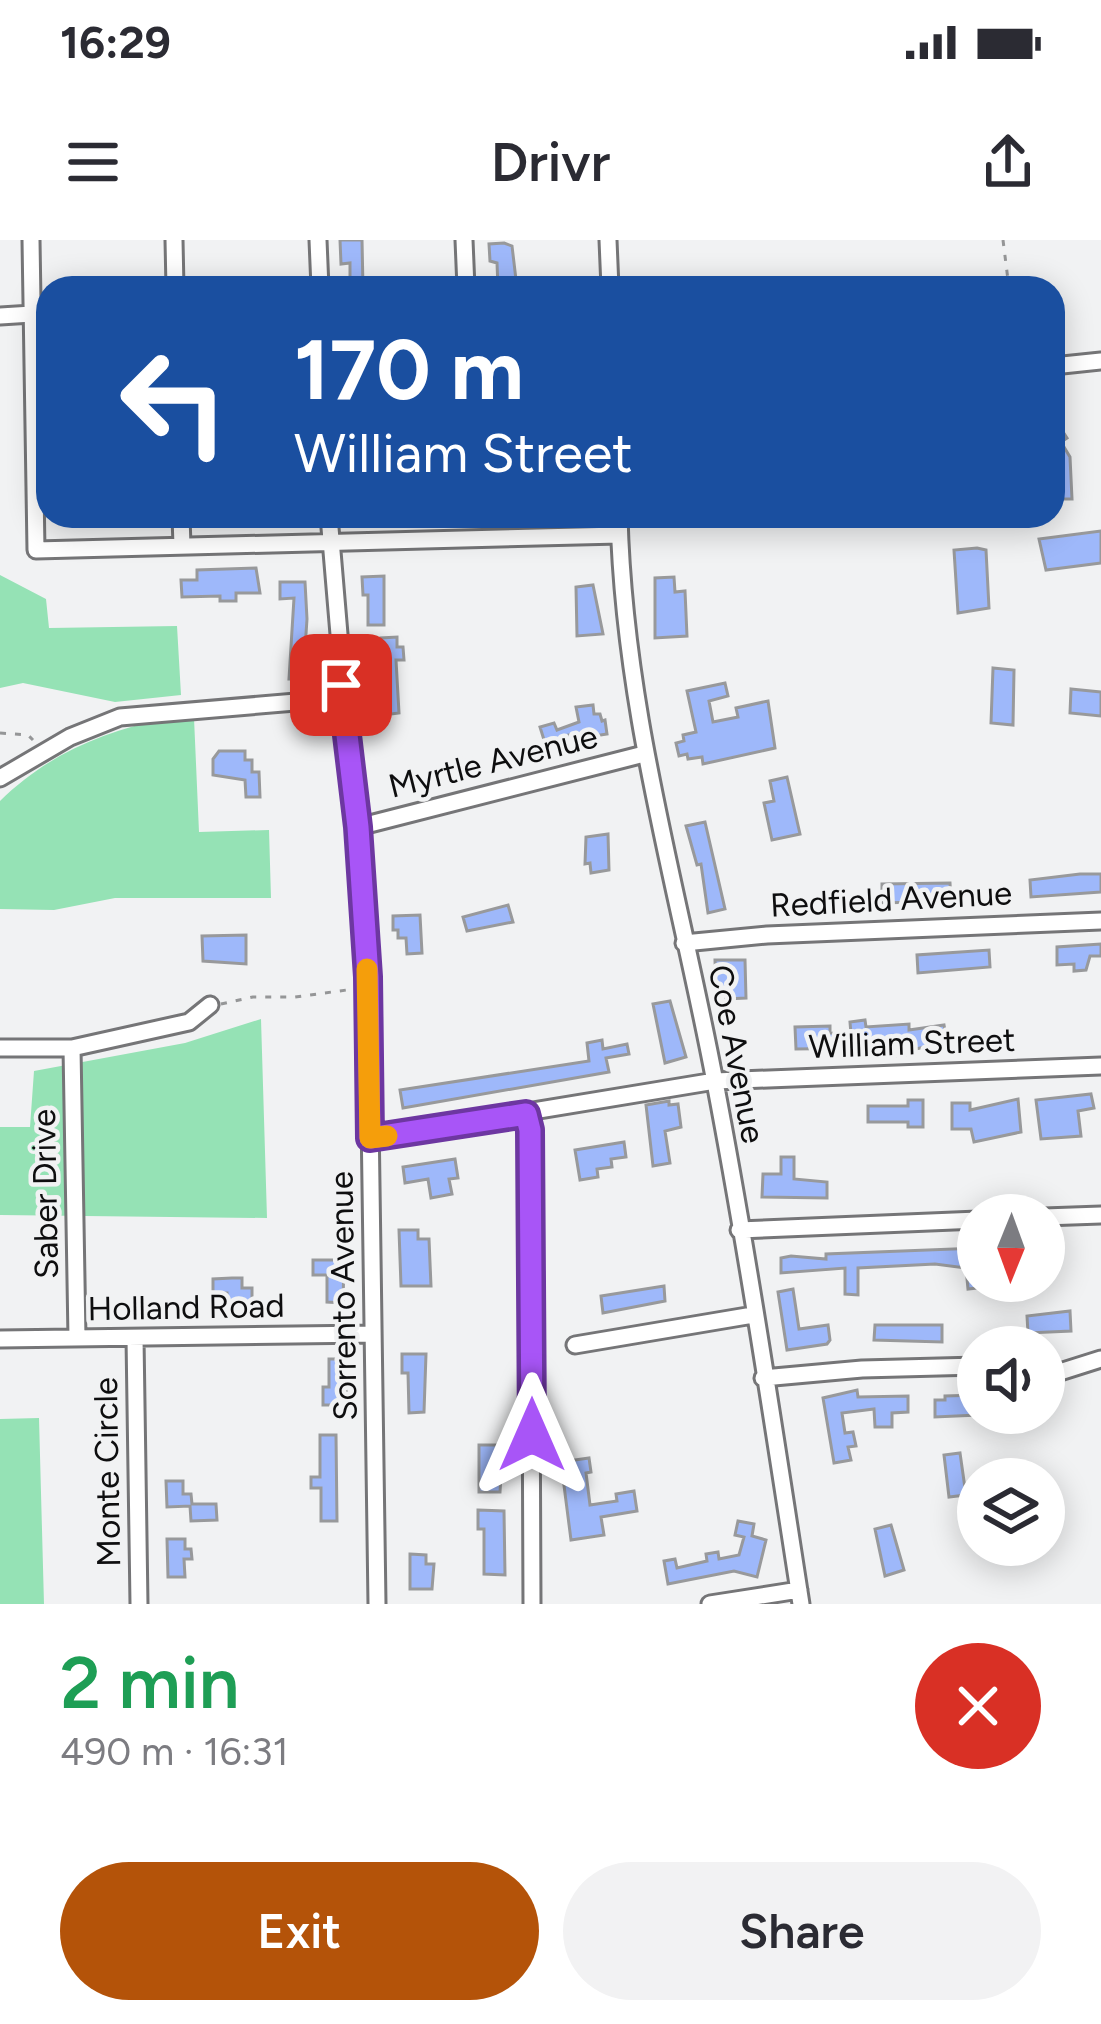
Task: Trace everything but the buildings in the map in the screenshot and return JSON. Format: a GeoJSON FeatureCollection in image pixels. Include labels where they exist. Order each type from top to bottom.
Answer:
{"type":"FeatureCollection","features":[{"type":"Feature","properties":{"kind":"street"},"geometry":{"type":"LineString","coordinates":[[31,240],[36,276]]}},
{"type":"Feature","properties":{"kind":"street"},"geometry":{"type":"LineString","coordinates":[[174,240],[175,276]]}},
{"type":"Feature","properties":{"kind":"street"},"geometry":{"type":"LineString","coordinates":[[318,240],[320,276]]}},
{"type":"Feature","properties":{"kind":"street"},"geometry":{"type":"LineString","coordinates":[[464,240],[466,276]]}},
{"type":"Feature","properties":{"kind":"street"},"geometry":{"type":"LineString","coordinates":[[608,240],[610,276]]}},
{"type":"Feature","properties":{"kind":"street"},"geometry":{"type":"LineString","coordinates":[[0,316],[36,313]]}},
{"type":"Feature","properties":{"kind":"street"},"geometry":{"type":"LineString","coordinates":[[1065,365],[1101,361]]}},
{"type":"Feature","properties":{"kind":"street"},"geometry":{"type":"LineString","coordinates":[[36,528],[36,550],[620,535]]}},
{"type":"Feature","properties":{"kind":"street"},"geometry":{"type":"LineString","coordinates":[[181,528],[182,546]]}},
{"type":"Feature","properties":{"kind":"street","name":"Sorrento Avenue"},"geometry":{"type":"LineString","coordinates":[[329,528],[368,987],[376,1604]]}},
{"type":"Feature","properties":{"kind":"street"},"geometry":{"type":"LineString","coordinates":[[478,528],[478,538]]}},
{"type":"Feature","properties":{"kind":"street","name":"Coe Avenue"},"geometry":{"type":"LineString","coordinates":[[620,528],[623,621],[644,754],[715,1082],[800,1597]]}},
{"type":"Feature","properties":{"kind":"street"},"geometry":{"type":"LineString","coordinates":[[0,778],[70,737],[120,717],[343,698]]}},
{"type":"Feature","properties":{"kind":"street","name":"Myrtle Avenue"},"geometry":{"type":"LineString","coordinates":[[358,827],[644,754]]}},
{"type":"Feature","properties":{"kind":"street","name":"Redfield Avenue"},"geometry":{"type":"LineString","coordinates":[[685,943],[767,935],[1101,921]]}},
{"type":"Feature","properties":{"kind":"street"},"geometry":{"type":"LineString","coordinates":[[0,1048],[72,1048],[189,1022],[210,1004]]}},
{"type":"Feature","properties":{"kind":"street","name":"Saber Drive"},"geometry":{"type":"LineString","coordinates":[[72,1048],[77,1338]]}},
{"type":"Feature","properties":{"kind":"street","name":"William Street"},"geometry":{"type":"LineString","coordinates":[[370,1138],[715,1082],[1101,1066]]}},
{"type":"Feature","properties":{"kind":"street"},"geometry":{"type":"LineString","coordinates":[[526,1114],[530,1130],[532,1604]]}},
{"type":"Feature","properties":{"kind":"street"},"geometry":{"type":"LineString","coordinates":[[1065,1216],[1101,1215]]}},
{"type":"Feature","properties":{"kind":"street"},"geometry":{"type":"LineString","coordinates":[[739,1230],[957,1221]]}},
{"type":"Feature","properties":{"kind":"street"},"geometry":{"type":"LineString","coordinates":[[575,1345],[753,1315]]}},
{"type":"Feature","properties":{"kind":"street","name":"Holland Road"},"geometry":{"type":"LineString","coordinates":[[0,1339],[372,1334]]}},
{"type":"Feature","properties":{"kind":"street","name":"Monte Circle"},"geometry":{"type":"LineString","coordinates":[[135,1338],[140,1604]]}},
{"type":"Feature","properties":{"kind":"street"},"geometry":{"type":"LineString","coordinates":[[1065,1370],[1101,1359]]}},
{"type":"Feature","properties":{"kind":"street"},"geometry":{"type":"LineString","coordinates":[[763,1378],[957,1367]]}},
{"type":"Feature","properties":{"kind":"street"},"geometry":{"type":"LineString","coordinates":[[710,1604],[800,1597]]}},
{"type":"Feature","properties":{"kind":"path"},"geometry":{"type":"LineString","coordinates":[[1003,240],[1008,276]]}},
{"type":"Feature","properties":{"kind":"path"},"geometry":{"type":"LineString","coordinates":[[0,733],[28,735],[34,741]]}},
{"type":"Feature","properties":{"kind":"path"},"geometry":{"type":"LineString","coordinates":[[210,1004],[368,987]]}},
{"type":"Feature","properties":{"kind":"green space"},"geometry":{"type":"Polygon","coordinates":[[[0,575],[46,599],[49,628],[177,626],[181,695],[115,702],[23,683],[0,688],[0,575]]]}},
{"type":"Feature","properties":{"kind":"green space"},"geometry":{"type":"Polygon","coordinates":[[[167,718],[194,718],[199,832],[269,830],[271,898],[115,898],[54,910],[0,909],[0,801],[37,770],[77,747],[167,718]]]}},
{"type":"Feature","properties":{"kind":"green space"},"geometry":{"type":"Polygon","coordinates":[[[261,1019],[267,1218],[0,1215],[0,1127],[30,1127],[34,1071],[185,1043],[261,1019]]]}},
{"type":"Feature","properties":{"kind":"green space"},"geometry":{"type":"Polygon","coordinates":[[[39,1418],[44,1604],[0,1604],[0,1419],[39,1418]]]}},
{"type":"Feature","properties":{"kind":"slow traffic"},"geometry":{"type":"LineString","coordinates":[[367,969],[370,1138],[387,1136]]}},
{"type":"Feature","properties":{"kind":"route"},"geometry":{"type":"LineString","coordinates":[[341,685],[358,827],[368,977],[370,1138],[526,1114],[530,1130],[532,1435]]}}]}
